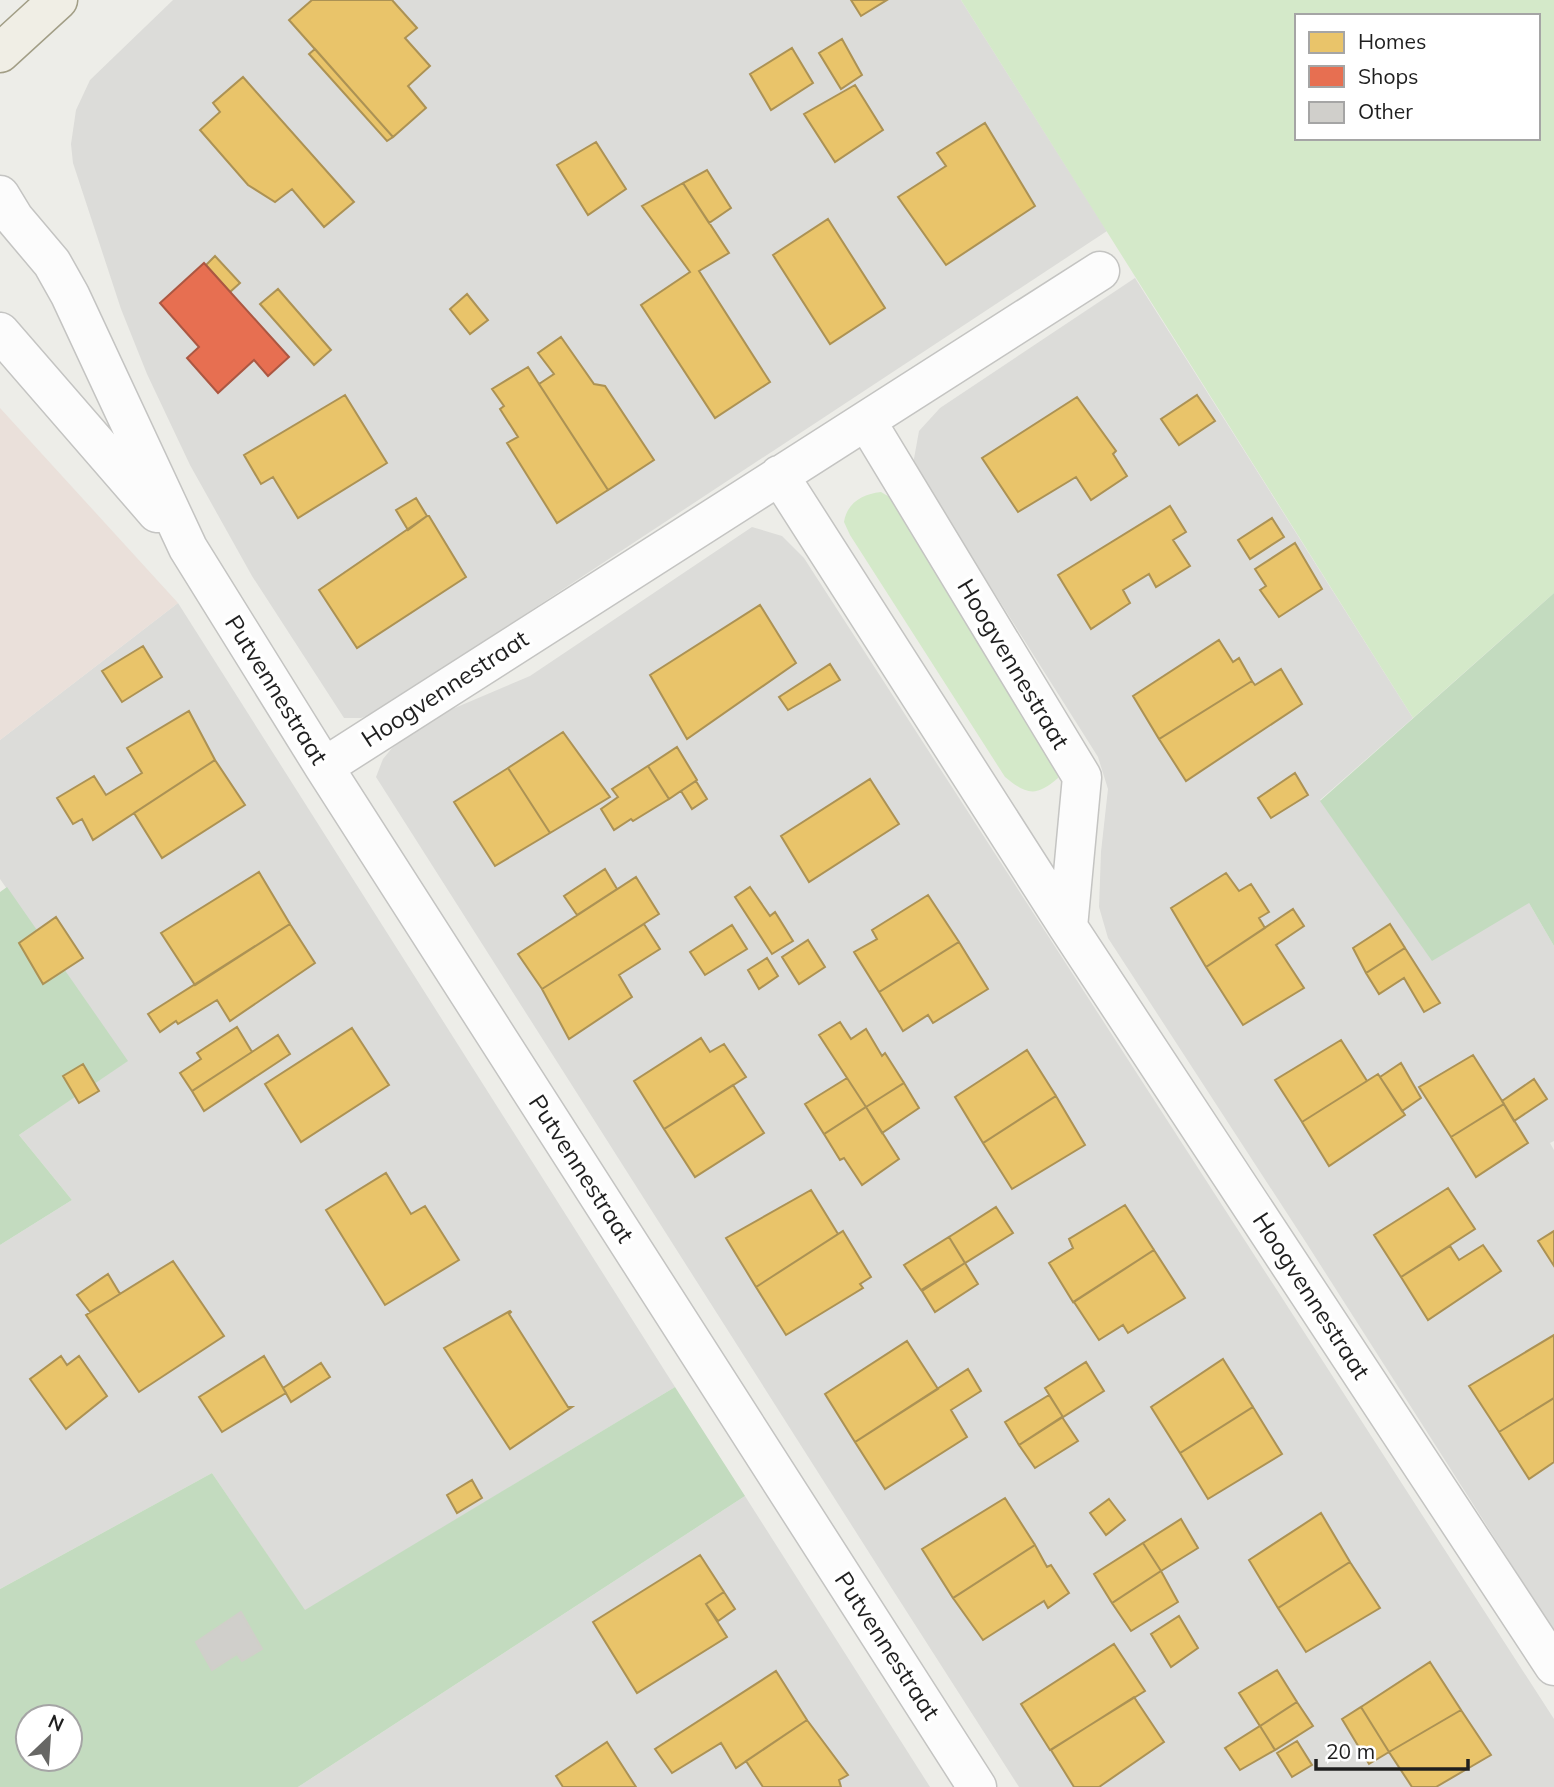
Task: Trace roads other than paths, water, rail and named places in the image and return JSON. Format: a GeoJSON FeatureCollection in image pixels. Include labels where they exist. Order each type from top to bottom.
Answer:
{"type":"FeatureCollection","features":[{"type":"Feature","properties":{"kind":"main road"},"geometry":{"type":"LineString","coordinates":[[0,53],[58,0]]}},
{"type":"Feature","properties":{"kind":"street","name":"Putvennestraat"},"geometry":{"type":"LineString","coordinates":[[0,195],[14,218],[52,263],[70,295],[188,548],[324,767],[977,1787]]}},
{"type":"Feature","properties":{"kind":"street","name":"Hoogvennestraat"},"geometry":{"type":"LineString","coordinates":[[324,767],[1100,271]]}},
{"type":"Feature","properties":{"kind":"street","name":"Putvennestraat"},"geometry":{"type":"LineString","coordinates":[[0,332],[188,548]]}},
{"type":"Feature","properties":{"kind":"street","name":"Hoogvennestraat"},"geometry":{"type":"LineString","coordinates":[[867,422],[1082,778],[1068,927]]}},
{"type":"Feature","properties":{"kind":"street","name":"Hoogvennestraat"},"geometry":{"type":"LineString","coordinates":[[779,475],[1068,927],[1554,1666]]}}]}
